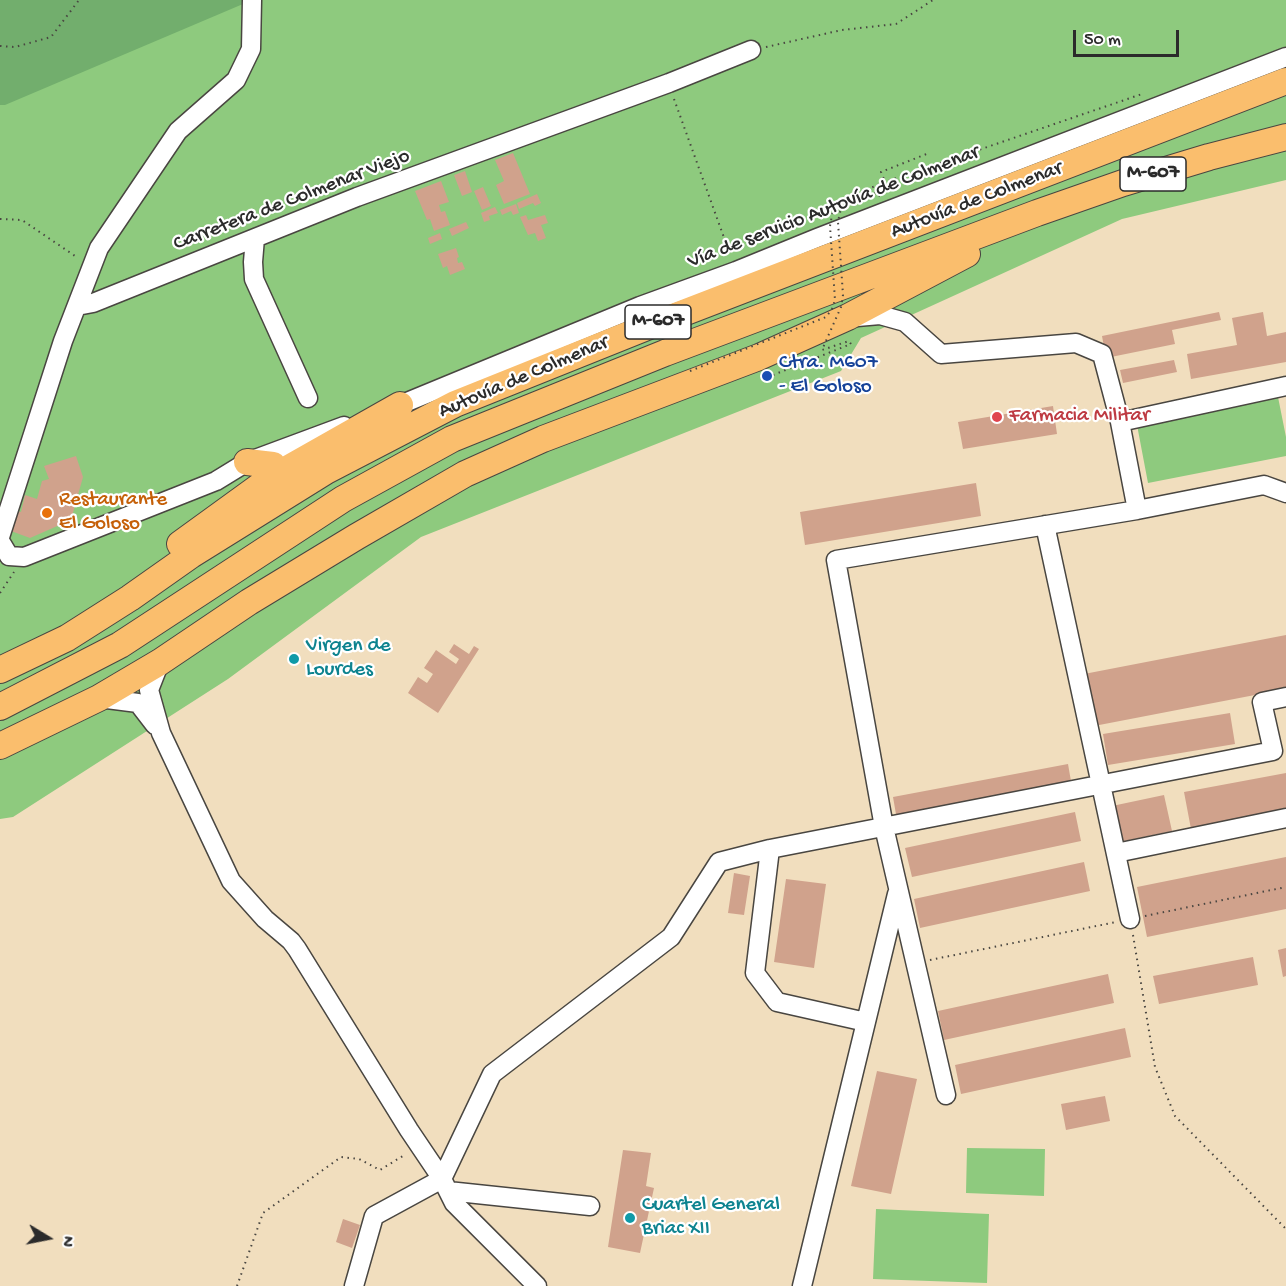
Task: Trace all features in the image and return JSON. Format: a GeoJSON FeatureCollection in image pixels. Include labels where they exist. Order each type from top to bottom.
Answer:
{"type":"FeatureCollection","features":[{"type":"Feature","properties":{"kind":"highway","name":"Autovía de Colmenar"},"geometry":{"type":"LineString","coordinates":[[0,670],[67,638],[130,598],[191,555],[326,471],[455,404],[652,325],[1286,81]]}},
{"type":"Feature","properties":{"kind":"highway","name":"Autovía de Colmenar"},"geometry":{"type":"LineString","coordinates":[[0,707],[120,645],[343,499],[452,439],[665,353],[1037,213],[1122,183],[1286,137]]}},
{"type":"Feature","properties":{"kind":"highway"},"geometry":{"type":"LineString","coordinates":[[0,746],[99,698],[160,662],[249,602],[465,474],[543,439],[738,365],[848,317],[965,255],[1037,213]]}},
{"type":"Feature","properties":{"kind":"highway"},"geometry":{"type":"LineString","coordinates":[[67,638],[173,548],[271,478],[400,405]]}},
{"type":"Feature","properties":{"kind":"highway"},"geometry":{"type":"LineString","coordinates":[[247,462],[273,465],[271,478]]}},
{"type":"Feature","properties":{"kind":"street"},"geometry":{"type":"LineString","coordinates":[[247,462],[216,482],[24,557],[9,556],[0,539],[63,340],[99,248],[178,131],[236,80],[251,49],[252,0]]}},
{"type":"Feature","properties":{"kind":"street","name":"Carretera de Colmenar Viejo"},"geometry":{"type":"LineString","coordinates":[[77,306],[93,303],[357,197],[669,83],[751,50]]}},
{"type":"Feature","properties":{"kind":"street","name":"Vía de servicio Autovía de Colmenar"},"geometry":{"type":"LineString","coordinates":[[247,462],[400,405],[640,306],[736,271],[881,203],[968,180],[1286,57]]}},
{"type":"Feature","properties":{"kind":"street"},"geometry":{"type":"LineString","coordinates":[[255,238],[254,279],[308,398]]}},
{"type":"Feature","properties":{"kind":"street"},"geometry":{"type":"LineString","coordinates":[[904,322],[901,300],[911,283]]}},
{"type":"Feature","properties":{"kind":"street"},"geometry":{"type":"LineString","coordinates":[[848,317],[880,315],[904,322],[941,354],[1076,343],[1102,354],[1120,422],[1137,510]]}},
{"type":"Feature","properties":{"kind":"street"},"geometry":{"type":"LineString","coordinates":[[1120,422],[1286,386]]}},
{"type":"Feature","properties":{"kind":"street"},"geometry":{"type":"LineString","coordinates":[[946,1095],[884,827],[836,560],[1137,510],[1264,485],[1286,493]]}},
{"type":"Feature","properties":{"kind":"street"},"geometry":{"type":"LineString","coordinates":[[1045,525],[1130,920]]}},
{"type":"Feature","properties":{"kind":"street"},"geometry":{"type":"LineString","coordinates":[[160,662],[149,690],[161,734],[231,881],[265,919],[291,941],[445,1185],[454,1203],[537,1286]]}},
{"type":"Feature","properties":{"kind":"street"},"geometry":{"type":"LineString","coordinates":[[99,698],[138,703],[161,734]]}},
{"type":"Feature","properties":{"kind":"street"},"geometry":{"type":"LineString","coordinates":[[445,1185],[492,1074],[671,937],[719,862],[770,849],[1273,751],[1263,702],[1286,698]]}},
{"type":"Feature","properties":{"kind":"street"},"geometry":{"type":"LineString","coordinates":[[1116,853],[1286,818]]}},
{"type":"Feature","properties":{"kind":"street"},"geometry":{"type":"LineString","coordinates":[[770,849],[754,973],[777,1002],[866,1022]]}},
{"type":"Feature","properties":{"kind":"street"},"geometry":{"type":"LineString","coordinates":[[802,1286],[898,889]]}},
{"type":"Feature","properties":{"kind":"street"},"geometry":{"type":"LineString","coordinates":[[354,1286],[374,1216],[445,1185],[590,1206]]}},
{"type":"Feature","properties":{"kind":"path"},"geometry":{"type":"LineString","coordinates":[[0,46],[15,47],[51,37],[79,0]]}},
{"type":"Feature","properties":{"kind":"path"},"geometry":{"type":"LineString","coordinates":[[751,50],[842,30],[896,24],[933,0]]}},
{"type":"Feature","properties":{"kind":"path"},"geometry":{"type":"LineString","coordinates":[[669,83],[736,271]]}},
{"type":"Feature","properties":{"kind":"path"},"geometry":{"type":"LineString","coordinates":[[690,370],[826,317],[836,300],[830,226],[833,210],[839,201],[885,182],[1149,91]]}},
{"type":"Feature","properties":{"kind":"path"},"geometry":{"type":"LineString","coordinates":[[773,375],[850,344],[849,341],[822,350],[841,307],[843,296],[838,222],[840,212],[846,205],[881,203],[885,182],[881,172],[928,153]]}},
{"type":"Feature","properties":{"kind":"path"},"geometry":{"type":"LineString","coordinates":[[0,219],[22,220],[82,261]]}},
{"type":"Feature","properties":{"kind":"path"},"geometry":{"type":"LineString","coordinates":[[0,593],[24,557]]}},
{"type":"Feature","properties":{"kind":"path"},"geometry":{"type":"LineString","coordinates":[[916,963],[1286,887]]}},
{"type":"Feature","properties":{"kind":"path"},"geometry":{"type":"LineString","coordinates":[[1130,920],[1155,1067],[1175,1116],[1286,1229]]}},
{"type":"Feature","properties":{"kind":"path"},"geometry":{"type":"LineString","coordinates":[[237,1286],[263,1212],[341,1157],[359,1159],[380,1170],[420,1146]]}},
{"type":"Feature","properties":{"kind":"green space"},"geometry":{"type":"Polygon","coordinates":[[[0,0],[1286,0],[1286,180],[1122,219],[861,338],[841,371],[421,537],[228,679],[13,817],[0,819],[0,0]]]}},
{"type":"Feature","properties":{"kind":"green space"},"geometry":{"type":"Polygon","coordinates":[[[0,0],[244,0],[243,4],[5,105],[0,105],[0,0]]]}},
{"type":"Feature","properties":{"kind":"green space"},"geometry":{"type":"Polygon","coordinates":[[[1278,397],[1286,437],[1286,456],[1148,483],[1137,425],[1278,397]]]}},
{"type":"Feature","properties":{"kind":"green space"},"geometry":{"type":"Polygon","coordinates":[[[967,1148],[1045,1149],[1044,1196],[966,1193],[967,1148]]]}},
{"type":"Feature","properties":{"kind":"green space"},"geometry":{"type":"Polygon","coordinates":[[[876,1209],[989,1214],[987,1283],[873,1279],[876,1209]]]}},
{"type":"Feature","properties":{"kind":"building"},"geometry":{"type":"Polygon","coordinates":[[[513,153],[530,194],[504,204],[496,185],[504,181],[495,160],[513,153]]]}},
{"type":"Feature","properties":{"kind":"building"},"geometry":{"type":"Polygon","coordinates":[[[465,171],[472,192],[462,196],[454,175],[465,171]]]}},
{"type":"Feature","properties":{"kind":"building"},"geometry":{"type":"Polygon","coordinates":[[[441,181],[449,202],[439,205],[441,212],[445,211],[450,225],[434,231],[415,191],[441,181]]]}},
{"type":"Feature","properties":{"kind":"building"},"geometry":{"type":"Polygon","coordinates":[[[483,187],[491,206],[482,210],[474,191],[483,187]]]}},
{"type":"Feature","properties":{"kind":"building"},"geometry":{"type":"Polygon","coordinates":[[[537,194],[541,203],[535,206],[533,203],[519,209],[517,203],[537,194]]]}},
{"type":"Feature","properties":{"kind":"building"},"geometry":{"type":"Polygon","coordinates":[[[516,204],[519,213],[513,215],[511,211],[502,215],[500,210],[516,204]]]}},
{"type":"Feature","properties":{"kind":"building"},"geometry":{"type":"Polygon","coordinates":[[[495,207],[498,213],[489,216],[490,220],[484,222],[481,213],[495,207]]]}},
{"type":"Feature","properties":{"kind":"building"},"geometry":{"type":"Polygon","coordinates":[[[526,215],[528,220],[545,215],[548,223],[541,225],[546,238],[538,241],[535,233],[528,235],[520,217],[526,215]]]}},
{"type":"Feature","properties":{"kind":"building"},"geometry":{"type":"Polygon","coordinates":[[[466,222],[469,228],[452,236],[449,229],[466,222]]]}},
{"type":"Feature","properties":{"kind":"building"},"geometry":{"type":"Polygon","coordinates":[[[440,233],[442,239],[430,244],[428,238],[440,233]]]}},
{"type":"Feature","properties":{"kind":"building"},"geometry":{"type":"Polygon","coordinates":[[[456,248],[458,263],[462,262],[465,269],[450,275],[447,266],[443,268],[438,254],[456,248]]]}},
{"type":"Feature","properties":{"kind":"building"},"geometry":{"type":"Polygon","coordinates":[[[1219,312],[1221,320],[1172,330],[1175,344],[1106,358],[1102,336],[1219,312]]]}},
{"type":"Feature","properties":{"kind":"building"},"geometry":{"type":"Polygon","coordinates":[[[1263,312],[1267,336],[1286,332],[1286,362],[1191,379],[1187,354],[1237,345],[1232,318],[1263,312]]]}},
{"type":"Feature","properties":{"kind":"building"},"geometry":{"type":"Polygon","coordinates":[[[1174,360],[1177,372],[1123,383],[1120,370],[1174,360]]]}},
{"type":"Feature","properties":{"kind":"building"},"geometry":{"type":"Polygon","coordinates":[[[1053,406],[1057,434],[963,449],[958,422],[1053,406]]]}},
{"type":"Feature","properties":{"kind":"building"},"geometry":{"type":"Polygon","coordinates":[[[76,456],[83,477],[71,520],[30,538],[11,531],[18,511],[21,512],[25,495],[37,499],[42,481],[49,479],[44,466],[76,456]]]}},
{"type":"Feature","properties":{"kind":"building"},"geometry":{"type":"Polygon","coordinates":[[[976,483],[981,516],[805,545],[800,512],[976,483]]]}},
{"type":"Feature","properties":{"kind":"building"},"geometry":{"type":"Polygon","coordinates":[[[1286,635],[1286,689],[1094,726],[1084,674],[1286,635]]]}},
{"type":"Feature","properties":{"kind":"building"},"geometry":{"type":"Polygon","coordinates":[[[454,644],[469,654],[474,646],[479,649],[438,713],[408,693],[418,677],[427,683],[433,674],[424,668],[436,650],[456,664],[459,659],[449,652],[454,644]]]}},
{"type":"Feature","properties":{"kind":"building"},"geometry":{"type":"Polygon","coordinates":[[[1230,713],[1235,744],[1108,765],[1103,734],[1230,713]]]}},
{"type":"Feature","properties":{"kind":"building"},"geometry":{"type":"Polygon","coordinates":[[[1068,764],[1072,787],[897,820],[893,797],[1068,764]]]}},
{"type":"Feature","properties":{"kind":"building"},"geometry":{"type":"Polygon","coordinates":[[[1286,773],[1286,811],[1191,829],[1184,792],[1286,773]]]}},
{"type":"Feature","properties":{"kind":"building"},"geometry":{"type":"Polygon","coordinates":[[[1164,795],[1172,831],[1119,842],[1112,806],[1164,795]]]}},
{"type":"Feature","properties":{"kind":"building"},"geometry":{"type":"Polygon","coordinates":[[[1075,812],[1081,841],[912,877],[905,848],[1075,812]]]}},
{"type":"Feature","properties":{"kind":"building"},"geometry":{"type":"Polygon","coordinates":[[[1286,857],[1286,909],[1147,937],[1137,887],[1286,857]]]}},
{"type":"Feature","properties":{"kind":"building"},"geometry":{"type":"Polygon","coordinates":[[[1084,862],[1090,891],[920,928],[914,899],[1084,862]]]}},
{"type":"Feature","properties":{"kind":"building"},"geometry":{"type":"Polygon","coordinates":[[[734,873],[750,876],[744,915],[728,913],[734,873]]]}},
{"type":"Feature","properties":{"kind":"building"},"geometry":{"type":"Polygon","coordinates":[[[786,879],[826,884],[814,968],[774,962],[786,879]]]}},
{"type":"Feature","properties":{"kind":"building"},"geometry":{"type":"Polygon","coordinates":[[[1286,948],[1286,976],[1283,977],[1278,950],[1286,948]]]}},
{"type":"Feature","properties":{"kind":"building"},"geometry":{"type":"Polygon","coordinates":[[[1253,957],[1258,985],[1159,1004],[1153,976],[1253,957]]]}},
{"type":"Feature","properties":{"kind":"building"},"geometry":{"type":"Polygon","coordinates":[[[1108,974],[1114,1003],[944,1040],[938,1011],[1108,974]]]}},
{"type":"Feature","properties":{"kind":"building"},"geometry":{"type":"Polygon","coordinates":[[[1125,1028],[1131,1057],[961,1094],[955,1065],[1125,1028]]]}},
{"type":"Feature","properties":{"kind":"building"},"geometry":{"type":"Polygon","coordinates":[[[877,1071],[917,1079],[891,1194],[851,1186],[877,1071]]]}},
{"type":"Feature","properties":{"kind":"building"},"geometry":{"type":"Polygon","coordinates":[[[1105,1096],[1110,1121],[1066,1130],[1061,1104],[1105,1096]]]}},
{"type":"Feature","properties":{"kind":"building","name":"Cuartel General Briac XII"},"geometry":{"type":"Polygon","coordinates":[[[623,1150],[651,1153],[646,1186],[654,1188],[640,1253],[608,1247],[623,1150]]]}},
{"type":"Feature","properties":{"kind":"building"},"geometry":{"type":"Polygon","coordinates":[[[343,1219],[360,1225],[352,1248],[336,1242],[343,1219]]]}},
{"type":"Feature","properties":{"kind":"place","name":"Ctra. M607 - El Goloso"},"geometry":{"type":"Point","coordinates":[767,376]}},
{"type":"Feature","properties":{"kind":"place","name":"Farmacia Militar"},"geometry":{"type":"Point","coordinates":[997,417]}},
{"type":"Feature","properties":{"kind":"place","name":"Restaurante El Goloso"},"geometry":{"type":"Point","coordinates":[47,513]}},
{"type":"Feature","properties":{"kind":"place","name":"Virgen de Lourdes"},"geometry":{"type":"Point","coordinates":[294,659]}},
{"type":"Feature","properties":{"kind":"place","name":"Cuartel General Briac XII"},"geometry":{"type":"Point","coordinates":[630,1218]}}]}
